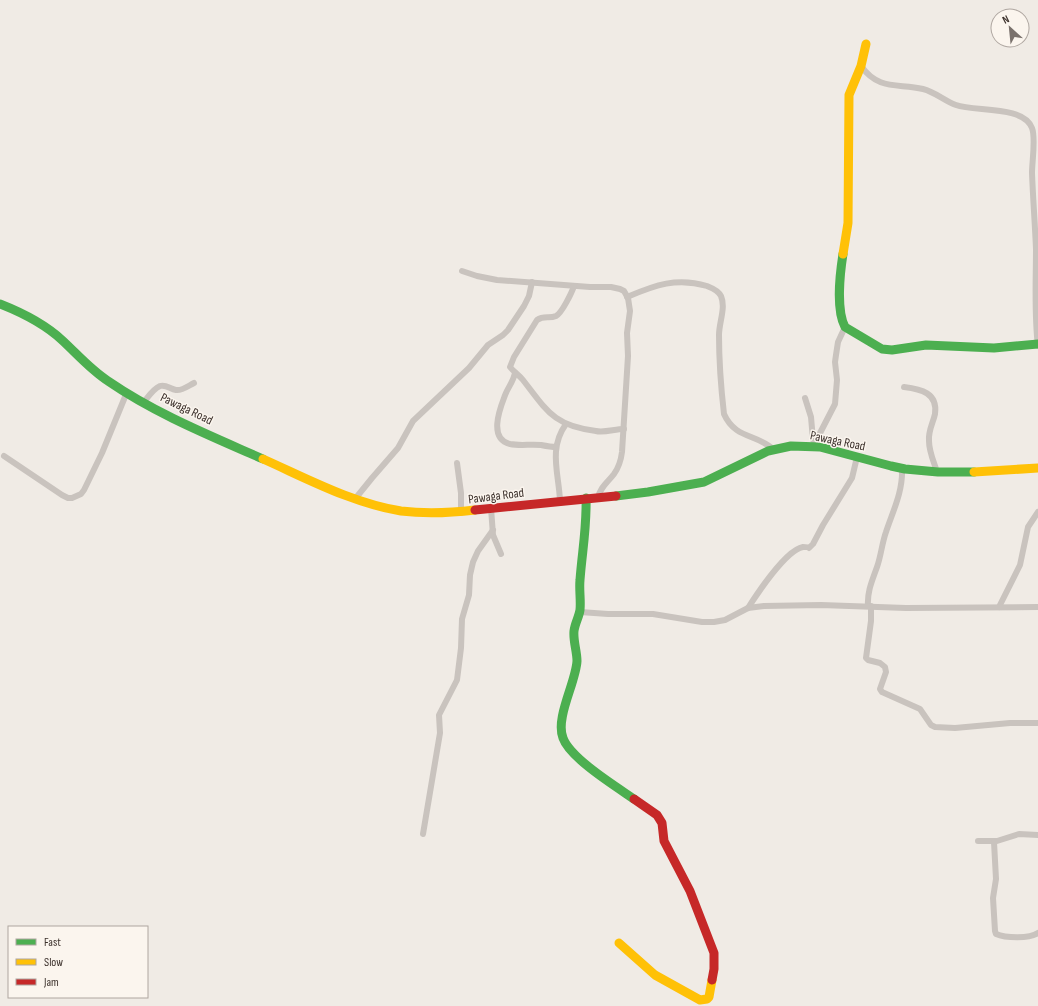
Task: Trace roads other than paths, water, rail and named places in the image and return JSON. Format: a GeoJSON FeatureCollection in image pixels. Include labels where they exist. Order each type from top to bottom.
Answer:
{"type":"FeatureCollection","features":[{"type":"Feature","properties":{"kind":"street"},"geometry":{"type":"LineString","coordinates":[[861,66],[871,78],[880,82],[898,87],[925,90],[957,105],[995,110],[1012,114],[1029,123],[1033,134],[1032,171],[1037,247],[1038,346],[994,348],[926,346],[892,350],[882,349],[845,327],[842,321],[841,313],[840,280],[848,223],[849,96],[861,66],[866,44]]}},
{"type":"Feature","properties":{"kind":"street"},"geometry":{"type":"LineString","coordinates":[[462,270],[477,276],[497,280],[618,288],[624,291],[630,310],[627,333],[628,356],[624,442],[620,462],[615,472],[599,491],[598,498]]}},
{"type":"Feature","properties":{"kind":"street"},"geometry":{"type":"LineString","coordinates":[[355,499],[398,448],[413,421],[469,368],[488,345],[508,330],[529,296],[532,282]]}},
{"type":"Feature","properties":{"kind":"street"},"geometry":{"type":"LineString","coordinates":[[627,297],[666,283],[677,282],[688,282],[704,285],[718,291],[723,307],[719,333],[724,414],[727,422],[736,430],[767,445],[773,450]]}},
{"type":"Feature","properties":{"kind":"street"},"geometry":{"type":"LineString","coordinates":[[574,286],[569,299],[556,316],[540,318],[535,324],[510,366],[548,412],[560,421],[596,432],[624,429]]}},
{"type":"Feature","properties":{"kind":"street","name":"Pawaga Road"},"geometry":{"type":"LineString","coordinates":[[0,304],[15,309],[34,319],[111,384],[144,402],[242,450],[355,499],[401,511],[425,514],[461,513],[491,508],[651,492],[705,481],[773,450],[792,446],[817,446],[902,469],[972,473],[1038,468]]}},
{"type":"Feature","properties":{"kind":"street"},"geometry":{"type":"LineString","coordinates":[[817,446],[821,431],[835,404],[837,380],[835,362],[836,354],[840,337],[845,327]]}},
{"type":"Feature","properties":{"kind":"street"},"geometry":{"type":"LineString","coordinates":[[515,373],[513,383],[504,396],[497,421],[497,429],[501,437],[508,444],[556,447]]}},
{"type":"Feature","properties":{"kind":"street"},"geometry":{"type":"LineString","coordinates":[[144,402],[155,389],[160,386],[180,390],[194,383]]}},
{"type":"Feature","properties":{"kind":"street"},"geometry":{"type":"LineString","coordinates":[[904,387],[922,390],[928,394],[934,402],[935,415],[931,423],[928,442],[937,472]]}},
{"type":"Feature","properties":{"kind":"street"},"geometry":{"type":"LineString","coordinates":[[4,456],[62,495],[68,498],[77,496],[84,490],[92,474],[127,392]]}},
{"type":"Feature","properties":{"kind":"street"},"geometry":{"type":"LineString","coordinates":[[805,398],[812,423],[813,440],[817,446]]}},
{"type":"Feature","properties":{"kind":"street"},"geometry":{"type":"LineString","coordinates":[[560,501],[560,491],[556,471],[556,447],[559,435],[566,424]]}},
{"type":"Feature","properties":{"kind":"street"},"geometry":{"type":"LineString","coordinates":[[748,608],[781,563],[798,549],[803,547],[809,548],[814,544],[823,525],[852,478],[857,457]]}},
{"type":"Feature","properties":{"kind":"street"},"geometry":{"type":"LineString","coordinates":[[457,463],[461,493],[461,513]]}},
{"type":"Feature","properties":{"kind":"street"},"geometry":{"type":"LineString","coordinates":[[902,469],[902,480],[898,497],[869,591],[871,621],[866,658],[868,660],[880,663],[885,667],[886,672],[880,689],[882,692],[920,709],[931,725],[935,727],[955,728],[1010,723],[1038,723]]}},
{"type":"Feature","properties":{"kind":"street"},"geometry":{"type":"LineString","coordinates":[[586,498],[586,518],[580,580],[580,612],[575,626],[574,640],[576,662],[563,715],[561,727],[562,737],[566,745],[587,766],[657,815],[662,822],[664,841],[690,891],[714,953],[714,969],[709,996],[707,999],[700,1000],[656,975],[619,943]]}},
{"type":"Feature","properties":{"kind":"street"},"geometry":{"type":"LineString","coordinates":[[491,508],[492,530],[501,554]]}},
{"type":"Feature","properties":{"kind":"street"},"geometry":{"type":"LineString","coordinates":[[999,607],[1020,565],[1028,527],[1038,512]]}},
{"type":"Feature","properties":{"kind":"street"},"geometry":{"type":"LineString","coordinates":[[423,834],[440,733],[439,715],[457,680],[461,648],[462,619],[469,595],[470,575],[473,562],[478,551],[492,530]]}},
{"type":"Feature","properties":{"kind":"street"},"geometry":{"type":"LineString","coordinates":[[580,612],[608,614],[653,614],[702,622],[714,622],[725,620],[748,608],[820,605],[906,608],[1038,607]]}},
{"type":"Feature","properties":{"kind":"street"},"geometry":{"type":"LineString","coordinates":[[978,841],[994,842],[1020,834],[1038,836]]}},
{"type":"Feature","properties":{"kind":"street"},"geometry":{"type":"LineString","coordinates":[[994,842],[996,879],[993,905],[996,934],[1007,937],[1030,936],[1038,932]]}}]}
